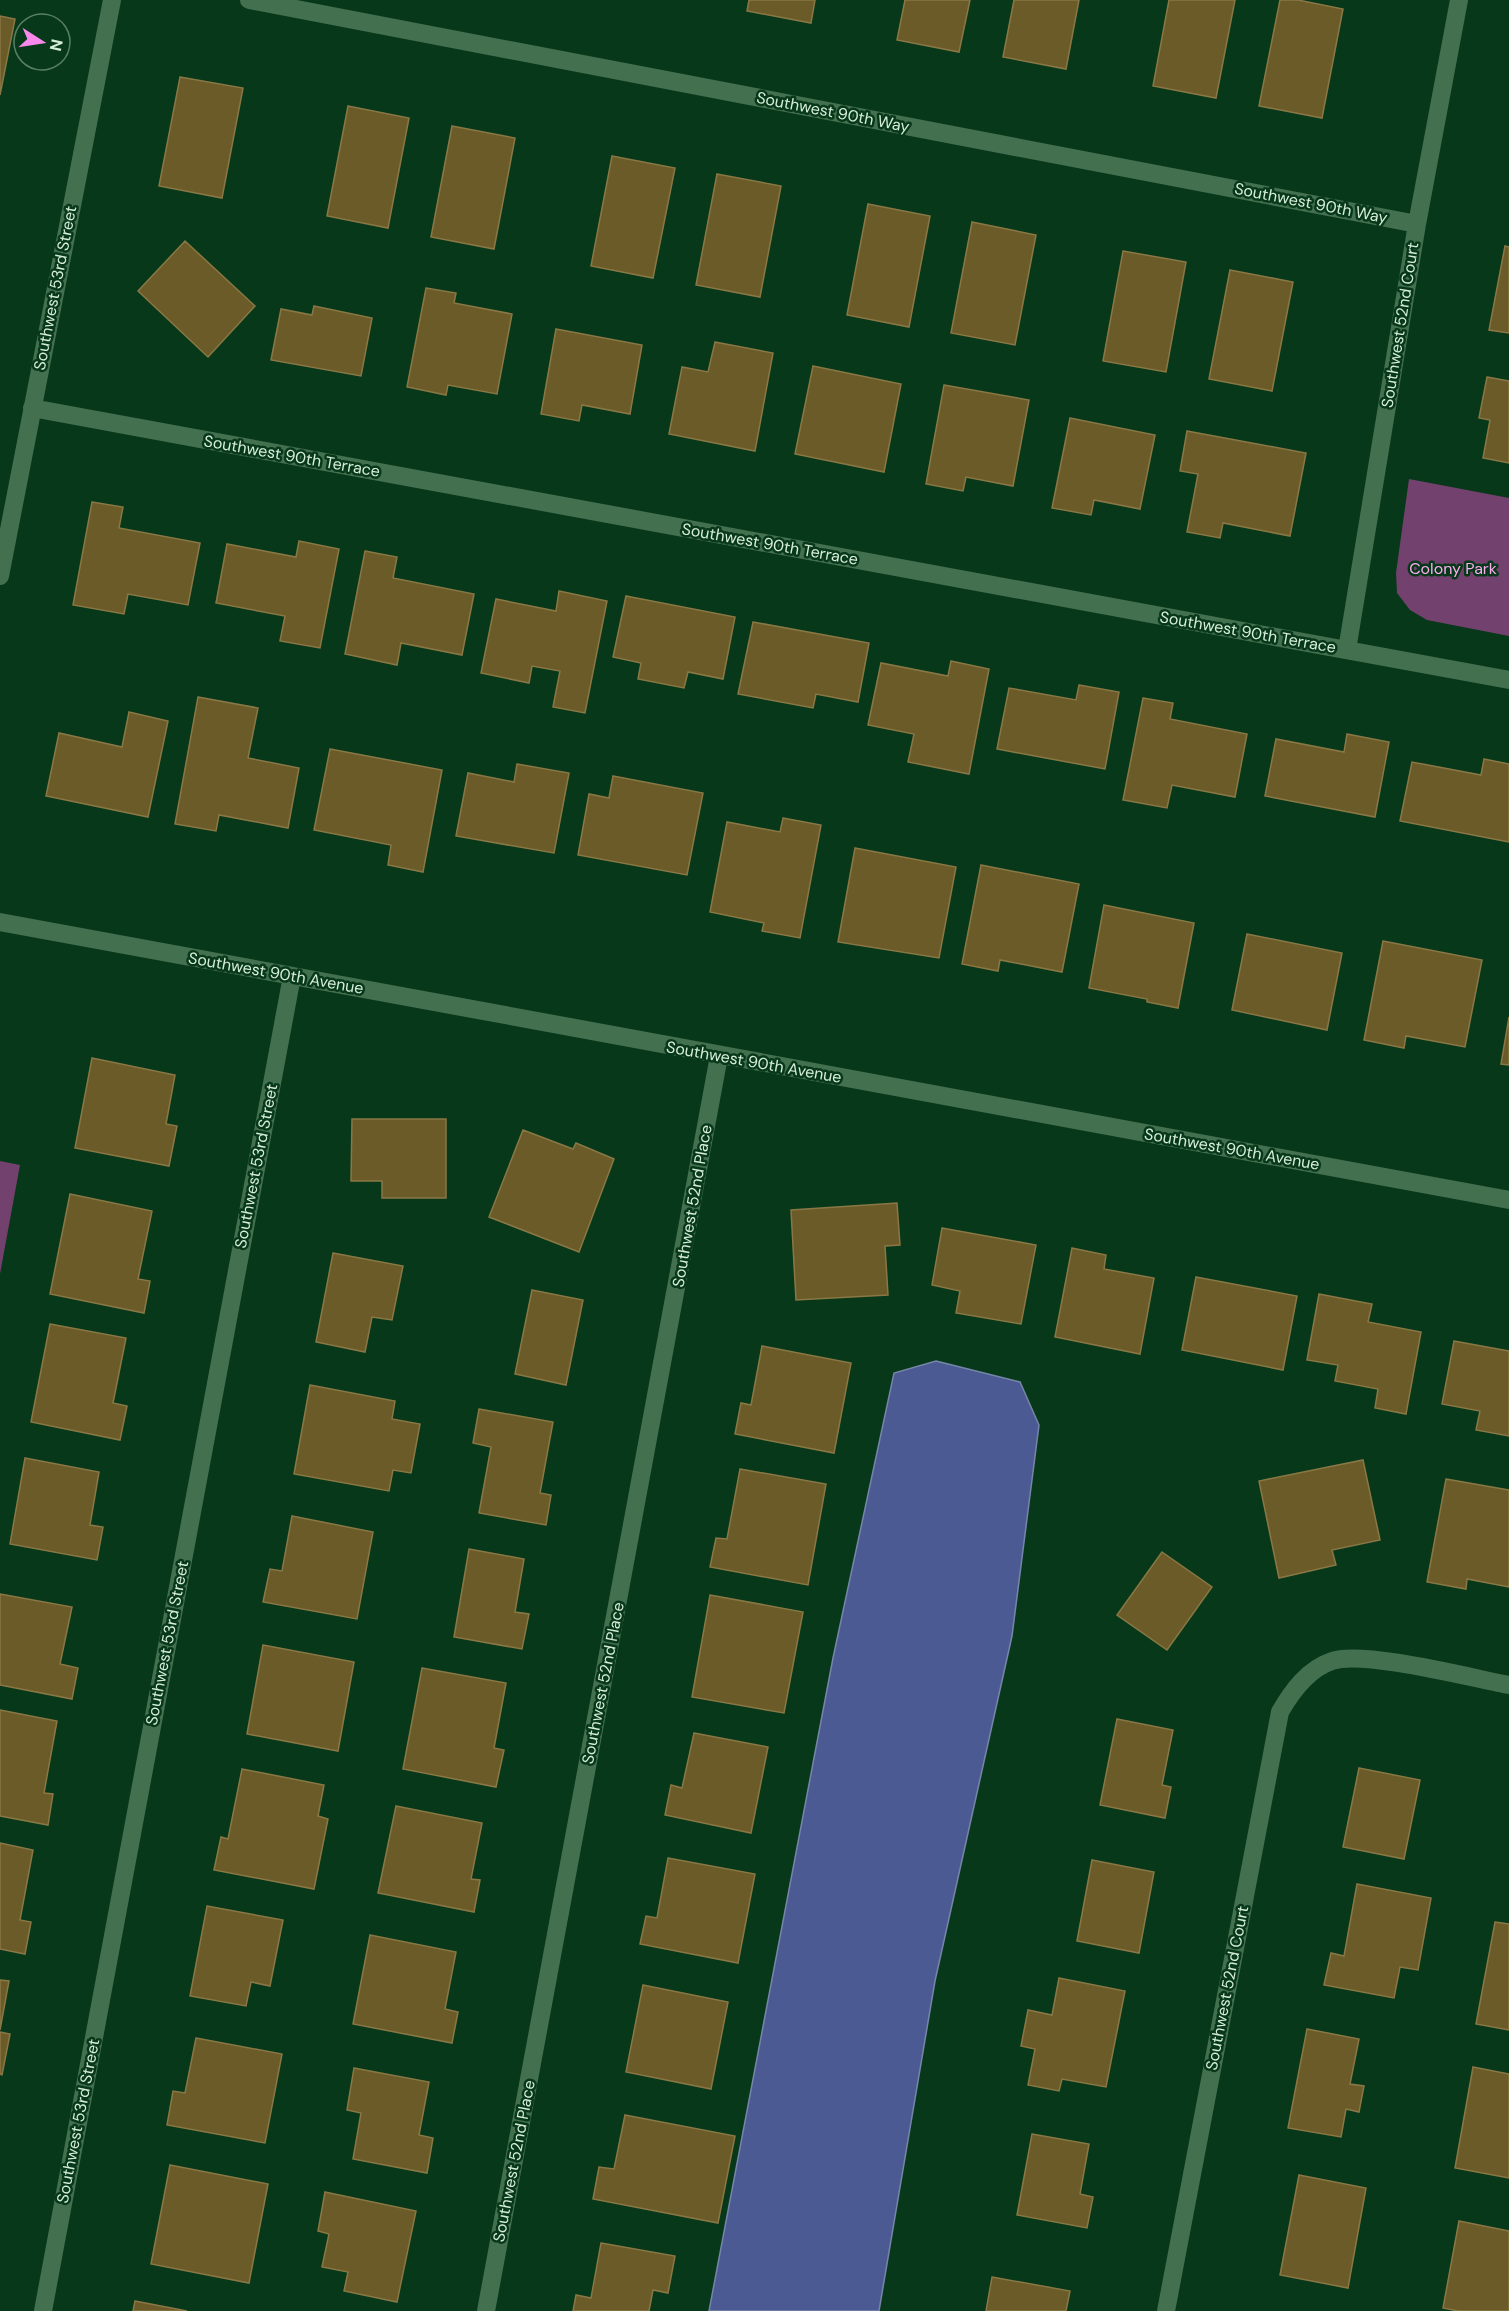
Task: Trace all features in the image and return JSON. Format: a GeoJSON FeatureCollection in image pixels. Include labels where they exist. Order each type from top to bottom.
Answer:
{"type":"FeatureCollection","features":[{"type":"Feature","properties":{"kind":"street","name":"Southwest 53rd Street"},"geometry":{"type":"LineString","coordinates":[[0,576],[112,0]]}},
{"type":"Feature","properties":{"kind":"street","name":"Southwest 90th Way"},"geometry":{"type":"LineString","coordinates":[[249,0],[1417,224]]}},
{"type":"Feature","properties":{"kind":"street","name":"Southwest 52nd Court"},"geometry":{"type":"LineString","coordinates":[[1347,650],[1417,224],[1459,0]]}},
{"type":"Feature","properties":{"kind":"street","name":"Southwest 90th Terrace"},"geometry":{"type":"LineString","coordinates":[[32,408],[1509,680]]}},
{"type":"Feature","properties":{"kind":"street","name":"Southwest 90th Avenue"},"geometry":{"type":"LineString","coordinates":[[0,922],[1509,1200]]}},
{"type":"Feature","properties":{"kind":"street","name":"Southwest 53rd Street"},"geometry":{"type":"LineString","coordinates":[[43,2311],[292,976]]}},
{"type":"Feature","properties":{"kind":"street","name":"Southwest 52nd Place"},"geometry":{"type":"LineString","coordinates":[[486,2311],[719,1056]]}},
{"type":"Feature","properties":{"kind":"street","name":"Southwest 52nd Court"},"geometry":{"type":"LineString","coordinates":[[1166,2311],[1275,1732],[1286,1701],[1309,1674],[1332,1660],[1363,1658],[1509,1685]]}},
{"type":"Feature","properties":{"kind":"green space","name":"Colony Park"},"geometry":{"type":"Polygon","coordinates":[[[1409,479],[1509,498],[1509,636],[1427,620],[1410,610],[1397,593],[1396,573],[1409,479]]]}},
{"type":"Feature","properties":{"kind":"green space"},"geometry":{"type":"Polygon","coordinates":[[[0,1161],[20,1165],[0,1274],[0,1161]]]}},
{"type":"Feature","properties":{"kind":"water"},"geometry":{"type":"Polygon","coordinates":[[[936,1361],[1020,1382],[1039,1425],[1012,1636],[935,1981],[879,2311],[709,2311],[833,1658],[894,1373],[936,1361]]]}},
{"type":"Feature","properties":{"kind":"building"},"geometry":{"type":"Polygon","coordinates":[[[749,0],[815,0],[811,23],[747,11],[749,0]]]}},
{"type":"Feature","properties":{"kind":"building"},"geometry":{"type":"Polygon","coordinates":[[[905,0],[970,0],[959,52],[897,40],[905,0]]]}},
{"type":"Feature","properties":{"kind":"building"},"geometry":{"type":"Polygon","coordinates":[[[1014,0],[1079,0],[1066,69],[1003,57],[1014,0]]]}},
{"type":"Feature","properties":{"kind":"building"},"geometry":{"type":"Polygon","coordinates":[[[1169,0],[1235,0],[1216,98],[1153,86],[1169,0]]]}},
{"type":"Feature","properties":{"kind":"building"},"geometry":{"type":"Polygon","coordinates":[[[1280,0],[1298,0],[1343,9],[1322,118],[1259,106],[1280,0]]]}},
{"type":"Feature","properties":{"kind":"building"},"geometry":{"type":"Polygon","coordinates":[[[0,16],[12,18],[12,34],[0,95],[0,16]]]}},
{"type":"Feature","properties":{"kind":"building"},"geometry":{"type":"Polygon","coordinates":[[[180,77],[243,88],[222,198],[159,186],[180,77]]]}},
{"type":"Feature","properties":{"kind":"building"},"geometry":{"type":"Polygon","coordinates":[[[348,106],[409,118],[388,228],[327,216],[348,106]]]}},
{"type":"Feature","properties":{"kind":"building"},"geometry":{"type":"Polygon","coordinates":[[[452,126],[515,138],[494,249],[431,237],[452,126]]]}},
{"type":"Feature","properties":{"kind":"building"},"geometry":{"type":"Polygon","coordinates":[[[612,156],[675,168],[653,278],[591,266],[612,156]]]}},
{"type":"Feature","properties":{"kind":"building"},"geometry":{"type":"Polygon","coordinates":[[[717,174],[781,186],[760,297],[696,285],[717,174]]]}},
{"type":"Feature","properties":{"kind":"building"},"geometry":{"type":"Polygon","coordinates":[[[868,204],[930,216],[909,327],[847,315],[868,204]]]}},
{"type":"Feature","properties":{"kind":"building"},"geometry":{"type":"Polygon","coordinates":[[[972,222],[1036,235],[1015,345],[951,333],[972,222]]]}},
{"type":"Feature","properties":{"kind":"building"},"geometry":{"type":"Polygon","coordinates":[[[185,241],[255,306],[208,357],[138,291],[185,241]]]}},
{"type":"Feature","properties":{"kind":"building"},"geometry":{"type":"Polygon","coordinates":[[[1505,246],[1509,247],[1509,333],[1489,330],[1505,246]]]}},
{"type":"Feature","properties":{"kind":"building"},"geometry":{"type":"Polygon","coordinates":[[[1123,251],[1186,262],[1166,372],[1103,361],[1123,251]]]}},
{"type":"Feature","properties":{"kind":"building"},"geometry":{"type":"Polygon","coordinates":[[[1230,270],[1293,282],[1272,391],[1209,379],[1230,270]]]}},
{"type":"Feature","properties":{"kind":"building"},"geometry":{"type":"Polygon","coordinates":[[[426,288],[456,293],[454,303],[512,314],[497,394],[448,385],[446,395],[407,387],[426,288]]]}},
{"type":"Feature","properties":{"kind":"building"},"geometry":{"type":"Polygon","coordinates":[[[314,306],[372,318],[361,376],[271,360],[281,309],[312,315],[314,306]]]}},
{"type":"Feature","properties":{"kind":"building"},"geometry":{"type":"Polygon","coordinates":[[[556,329],[642,345],[630,414],[582,405],[579,421],[541,414],[556,329]]]}},
{"type":"Feature","properties":{"kind":"building"},"geometry":{"type":"Polygon","coordinates":[[[715,342],[773,353],[755,451],[669,434],[682,367],[708,372],[715,342]]]}},
{"type":"Feature","properties":{"kind":"building"},"geometry":{"type":"Polygon","coordinates":[[[813,366],[901,384],[884,472],[795,454],[813,366]]]}},
{"type":"Feature","properties":{"kind":"building"},"geometry":{"type":"Polygon","coordinates":[[[1487,377],[1509,381],[1509,463],[1483,458],[1490,420],[1479,418],[1487,377]]]}},
{"type":"Feature","properties":{"kind":"building"},"geometry":{"type":"Polygon","coordinates":[[[944,385],[1029,400],[1013,486],[966,477],[963,491],[926,484],[944,385]]]}},
{"type":"Feature","properties":{"kind":"building"},"geometry":{"type":"Polygon","coordinates":[[[1070,418],[1155,435],[1140,509],[1094,500],[1091,515],[1052,508],[1070,418]]]}},
{"type":"Feature","properties":{"kind":"building"},"geometry":{"type":"Polygon","coordinates":[[[1187,431],[1306,453],[1290,536],[1223,523],[1220,538],[1187,532],[1198,474],[1180,471],[1187,431]]]}},
{"type":"Feature","properties":{"kind":"building"},"geometry":{"type":"Polygon","coordinates":[[[92,502],[123,507],[119,528],[200,543],[188,605],[128,594],[124,614],[73,605],[92,502]]]}},
{"type":"Feature","properties":{"kind":"building"},"geometry":{"type":"Polygon","coordinates":[[[299,541],[339,549],[320,648],[280,641],[285,616],[216,603],[227,544],[296,557],[299,541]]]}},
{"type":"Feature","properties":{"kind":"building"},"geometry":{"type":"Polygon","coordinates":[[[365,551],[397,557],[393,578],[474,594],[462,655],[401,643],[397,665],[345,654],[365,551]]]}},
{"type":"Feature","properties":{"kind":"building"},"geometry":{"type":"Polygon","coordinates":[[[559,591],[607,601],[585,713],[553,707],[560,671],[532,666],[529,683],[481,673],[496,599],[556,611],[559,591]]]}},
{"type":"Feature","properties":{"kind":"building"},"geometry":{"type":"Polygon","coordinates":[[[626,596],[735,617],[723,679],[688,672],[684,688],[638,679],[641,663],[613,657],[626,596]]]}},
{"type":"Feature","properties":{"kind":"building"},"geometry":{"type":"Polygon","coordinates":[[[753,622],[869,643],[858,702],[816,694],[813,708],[738,694],[753,622]]]}},
{"type":"Feature","properties":{"kind":"building"},"geometry":{"type":"Polygon","coordinates":[[[951,661],[989,669],[969,774],[908,762],[914,734],[868,725],[881,663],[948,676],[951,661]]]}},
{"type":"Feature","properties":{"kind":"building"},"geometry":{"type":"Polygon","coordinates":[[[1079,685],[1119,692],[1105,769],[997,749],[1009,688],[1076,700],[1079,685]]]}},
{"type":"Feature","properties":{"kind":"building"},"geometry":{"type":"Polygon","coordinates":[[[198,697],[258,708],[248,758],[299,768],[288,828],[219,815],[216,831],[175,824],[198,697]]]}},
{"type":"Feature","properties":{"kind":"building"},"geometry":{"type":"Polygon","coordinates":[[[1143,698],[1173,703],[1170,719],[1247,734],[1235,797],[1172,785],[1167,808],[1123,800],[1143,698]]]}},
{"type":"Feature","properties":{"kind":"building"},"geometry":{"type":"Polygon","coordinates":[[[129,712],[168,721],[148,817],[46,796],[59,733],[122,747],[129,712]]]}},
{"type":"Feature","properties":{"kind":"building"},"geometry":{"type":"Polygon","coordinates":[[[1347,734],[1389,742],[1375,817],[1265,796],[1276,739],[1344,752],[1347,734]]]}},
{"type":"Feature","properties":{"kind":"building"},"geometry":{"type":"Polygon","coordinates":[[[330,749],[442,770],[423,872],[388,865],[391,845],[314,830],[330,749]]]}},
{"type":"Feature","properties":{"kind":"building"},"geometry":{"type":"Polygon","coordinates":[[[1484,759],[1509,764],[1509,842],[1400,821],[1412,762],[1481,775],[1484,759]]]}},
{"type":"Feature","properties":{"kind":"building"},"geometry":{"type":"Polygon","coordinates":[[[517,764],[569,773],[554,853],[456,836],[468,773],[514,782],[517,764]]]}},
{"type":"Feature","properties":{"kind":"building"},"geometry":{"type":"Polygon","coordinates":[[[613,776],[703,793],[687,875],[578,855],[589,794],[609,798],[613,776]]]}},
{"type":"Feature","properties":{"kind":"building"},"geometry":{"type":"Polygon","coordinates":[[[783,818],[821,825],[800,938],[762,931],[764,923],[710,912],[727,822],[780,832],[783,818]]]}},
{"type":"Feature","properties":{"kind":"building"},"geometry":{"type":"Polygon","coordinates":[[[855,848],[956,867],[939,958],[838,942],[855,848]]]}},
{"type":"Feature","properties":{"kind":"building"},"geometry":{"type":"Polygon","coordinates":[[[981,865],[1079,884],[1062,972],[1000,960],[998,971],[962,964],[981,865]]]}},
{"type":"Feature","properties":{"kind":"building"},"geometry":{"type":"Polygon","coordinates":[[[1104,905],[1194,923],[1178,1008],[1147,1002],[1147,999],[1089,988],[1104,905]]]}},
{"type":"Feature","properties":{"kind":"building"},"geometry":{"type":"Polygon","coordinates":[[[1247,934],[1342,953],[1327,1030],[1232,1010],[1247,934]]]}},
{"type":"Feature","properties":{"kind":"building"},"geometry":{"type":"Polygon","coordinates":[[[1383,941],[1482,960],[1465,1047],[1406,1036],[1404,1048],[1364,1040],[1383,941]]]}},
{"type":"Feature","properties":{"kind":"building"},"geometry":{"type":"Polygon","coordinates":[[[1509,1017],[1509,1065],[1501,1064],[1509,1017]]]}},
{"type":"Feature","properties":{"kind":"building"},"geometry":{"type":"Polygon","coordinates":[[[92,1058],[175,1075],[166,1124],[177,1126],[169,1166],[75,1148],[92,1058]]]}},
{"type":"Feature","properties":{"kind":"building"},"geometry":{"type":"Polygon","coordinates":[[[352,1119],[446,1119],[446,1198],[382,1198],[382,1181],[351,1181],[352,1119]]]}},
{"type":"Feature","properties":{"kind":"building"},"geometry":{"type":"Polygon","coordinates":[[[523,1130],[573,1149],[576,1143],[614,1159],[579,1252],[489,1217],[523,1130]]]}},
{"type":"Feature","properties":{"kind":"building"},"geometry":{"type":"Polygon","coordinates":[[[70,1194],[152,1211],[138,1279],[150,1281],[144,1313],[50,1294],[70,1194]]]}},
{"type":"Feature","properties":{"kind":"building"},"geometry":{"type":"Polygon","coordinates":[[[897,1203],[900,1245],[885,1246],[888,1295],[796,1300],[791,1210],[897,1203]]]}},
{"type":"Feature","properties":{"kind":"building"},"geometry":{"type":"Polygon","coordinates":[[[942,1228],[1036,1245],[1021,1324],[956,1313],[960,1291],[932,1285],[942,1228]]]}},
{"type":"Feature","properties":{"kind":"building"},"geometry":{"type":"Polygon","coordinates":[[[1072,1248],[1106,1255],[1104,1269],[1154,1278],[1140,1354],[1055,1337],[1072,1248]]]}},
{"type":"Feature","properties":{"kind":"building"},"geometry":{"type":"Polygon","coordinates":[[[333,1253],[403,1266],[392,1320],[372,1317],[365,1352],[316,1342],[333,1253]]]}},
{"type":"Feature","properties":{"kind":"building"},"geometry":{"type":"Polygon","coordinates":[[[1196,1277],[1297,1296],[1283,1370],[1182,1350],[1196,1277]]]}},
{"type":"Feature","properties":{"kind":"building"},"geometry":{"type":"Polygon","coordinates":[[[532,1290],[583,1300],[566,1385],[515,1374],[532,1290]]]}},
{"type":"Feature","properties":{"kind":"building"},"geometry":{"type":"Polygon","coordinates":[[[1319,1294],[1372,1304],[1368,1322],[1421,1332],[1406,1414],[1375,1408],[1378,1389],[1335,1381],[1338,1365],[1307,1360],[1319,1294]]]}},
{"type":"Feature","properties":{"kind":"building"},"geometry":{"type":"Polygon","coordinates":[[[50,1324],[126,1338],[113,1403],[127,1406],[120,1440],[31,1422],[50,1324]]]}},
{"type":"Feature","properties":{"kind":"building"},"geometry":{"type":"Polygon","coordinates":[[[1454,1341],[1509,1351],[1509,1436],[1476,1430],[1480,1411],[1442,1404],[1454,1341]]]}},
{"type":"Feature","properties":{"kind":"building"},"geometry":{"type":"Polygon","coordinates":[[[762,1346],[851,1363],[834,1453],[735,1434],[741,1403],[751,1405],[762,1346]]]}},
{"type":"Feature","properties":{"kind":"building"},"geometry":{"type":"Polygon","coordinates":[[[310,1385],[395,1401],[392,1419],[420,1424],[411,1473],[393,1470],[389,1491],[294,1474],[310,1385]]]}},
{"type":"Feature","properties":{"kind":"building"},"geometry":{"type":"Polygon","coordinates":[[[479,1409],[553,1422],[540,1493],[551,1495],[546,1525],[479,1513],[491,1447],[473,1443],[479,1409]]]}},
{"type":"Feature","properties":{"kind":"building"},"geometry":{"type":"Polygon","coordinates":[[[25,1458],[99,1472],[90,1525],[103,1527],[97,1560],[10,1544],[25,1458]]]}},
{"type":"Feature","properties":{"kind":"building"},"geometry":{"type":"Polygon","coordinates":[[[1363,1460],[1380,1540],[1332,1550],[1336,1565],[1279,1578],[1259,1481],[1363,1460]]]}},
{"type":"Feature","properties":{"kind":"building"},"geometry":{"type":"Polygon","coordinates":[[[740,1469],[826,1484],[808,1585],[710,1567],[716,1538],[727,1539],[740,1469]]]}},
{"type":"Feature","properties":{"kind":"building"},"geometry":{"type":"Polygon","coordinates":[[[1446,1479],[1509,1490],[1509,1587],[1467,1579],[1466,1589],[1427,1582],[1446,1479]]]}},
{"type":"Feature","properties":{"kind":"building"},"geometry":{"type":"Polygon","coordinates":[[[292,1516],[373,1532],[357,1619],[263,1602],[270,1569],[282,1571],[292,1516]]]}},
{"type":"Feature","properties":{"kind":"building"},"geometry":{"type":"Polygon","coordinates":[[[469,1549],[524,1559],[515,1612],[529,1614],[522,1649],[454,1637],[469,1549]]]}},
{"type":"Feature","properties":{"kind":"building"},"geometry":{"type":"Polygon","coordinates":[[[1162,1552],[1212,1587],[1167,1650],[1117,1615],[1162,1552]]]}},
{"type":"Feature","properties":{"kind":"building"},"geometry":{"type":"Polygon","coordinates":[[[0,1594],[72,1607],[60,1664],[78,1668],[72,1699],[0,1685],[0,1594]]]}},
{"type":"Feature","properties":{"kind":"building"},"geometry":{"type":"Polygon","coordinates":[[[710,1595],[803,1612],[784,1713],[692,1697],[710,1595]]]}},
{"type":"Feature","properties":{"kind":"building"},"geometry":{"type":"Polygon","coordinates":[[[263,1645],[354,1662],[338,1751],[247,1734],[263,1645]]]}},
{"type":"Feature","properties":{"kind":"building"},"geometry":{"type":"Polygon","coordinates":[[[422,1668],[506,1683],[494,1748],[504,1750],[496,1787],[403,1769],[422,1668]]]}},
{"type":"Feature","properties":{"kind":"building"},"geometry":{"type":"Polygon","coordinates":[[[0,1710],[57,1721],[44,1793],[53,1794],[48,1825],[0,1816],[0,1710]]]}},
{"type":"Feature","properties":{"kind":"building"},"geometry":{"type":"Polygon","coordinates":[[[1117,1719],[1173,1730],[1162,1785],[1171,1787],[1165,1818],[1100,1805],[1117,1719]]]}},
{"type":"Feature","properties":{"kind":"building"},"geometry":{"type":"Polygon","coordinates":[[[694,1733],[768,1747],[751,1833],[665,1815],[671,1785],[682,1788],[694,1733]]]}},
{"type":"Feature","properties":{"kind":"building"},"geometry":{"type":"Polygon","coordinates":[[[1359,1768],[1420,1780],[1404,1859],[1343,1847],[1359,1768]]]}},
{"type":"Feature","properties":{"kind":"building"},"geometry":{"type":"Polygon","coordinates":[[[242,1769],[324,1785],[318,1816],[328,1819],[314,1889],[214,1870],[221,1837],[228,1839],[242,1769]]]}},
{"type":"Feature","properties":{"kind":"building"},"geometry":{"type":"Polygon","coordinates":[[[396,1806],[482,1823],[471,1879],[480,1880],[474,1912],[378,1893],[396,1806]]]}},
{"type":"Feature","properties":{"kind":"building"},"geometry":{"type":"Polygon","coordinates":[[[0,1843],[33,1850],[20,1920],[31,1922],[25,1954],[0,1949],[0,1843]]]}},
{"type":"Feature","properties":{"kind":"building"},"geometry":{"type":"Polygon","coordinates":[[[668,1858],[755,1874],[738,1963],[640,1944],[646,1916],[657,1918],[668,1858]]]}},
{"type":"Feature","properties":{"kind":"building"},"geometry":{"type":"Polygon","coordinates":[[[1092,1860],[1154,1872],[1139,1953],[1077,1941],[1092,1860]]]}},
{"type":"Feature","properties":{"kind":"building"},"geometry":{"type":"Polygon","coordinates":[[[1357,1884],[1431,1898],[1418,1970],[1400,1967],[1394,1998],[1324,1985],[1331,1953],[1344,1956],[1357,1884]]]}},
{"type":"Feature","properties":{"kind":"building"},"geometry":{"type":"Polygon","coordinates":[[[207,1906],[283,1920],[270,1986],[251,1982],[246,2006],[190,1996],[207,1906]]]}},
{"type":"Feature","properties":{"kind":"building"},"geometry":{"type":"Polygon","coordinates":[[[1495,1922],[1509,1924],[1509,2030],[1476,2024],[1495,1922]]]}},
{"type":"Feature","properties":{"kind":"building"},"geometry":{"type":"Polygon","coordinates":[[[370,1935],[456,1952],[445,2009],[458,2012],[452,2043],[353,2024],[370,1935]]]}},
{"type":"Feature","properties":{"kind":"building"},"geometry":{"type":"Polygon","coordinates":[[[1059,1978],[1125,1991],[1106,2087],[1062,2079],[1059,2091],[1028,2085],[1035,2049],[1021,2046],[1028,2010],[1052,2015],[1059,1978]]]}},
{"type":"Feature","properties":{"kind":"building"},"geometry":{"type":"Polygon","coordinates":[[[0,1980],[9,1981],[0,2030],[0,1980]]]}},
{"type":"Feature","properties":{"kind":"building"},"geometry":{"type":"Polygon","coordinates":[[[643,1985],[728,2002],[711,2089],[626,2072],[643,1985]]]}},
{"type":"Feature","properties":{"kind":"building"},"geometry":{"type":"Polygon","coordinates":[[[1307,2029],[1359,2039],[1350,2084],[1364,2086],[1359,2112],[1346,2109],[1341,2137],[1288,2128],[1307,2029]]]}},
{"type":"Feature","properties":{"kind":"building"},"geometry":{"type":"Polygon","coordinates":[[[0,2032],[10,2034],[2,2075],[0,2074],[0,2032]]]}},
{"type":"Feature","properties":{"kind":"building"},"geometry":{"type":"Polygon","coordinates":[[[196,2038],[282,2054],[265,2143],[167,2125],[173,2091],[185,2093],[196,2038]]]}},
{"type":"Feature","properties":{"kind":"building"},"geometry":{"type":"Polygon","coordinates":[[[1473,2067],[1509,2074],[1509,2178],[1455,2168],[1473,2067]]]}},
{"type":"Feature","properties":{"kind":"building"},"geometry":{"type":"Polygon","coordinates":[[[354,2068],[429,2082],[419,2135],[433,2138],[427,2173],[353,2159],[361,2113],[347,2110],[354,2068]]]}},
{"type":"Feature","properties":{"kind":"building"},"geometry":{"type":"Polygon","coordinates":[[[625,2115],[735,2136],[718,2223],[593,2199],[599,2167],[614,2169],[625,2115]]]}},
{"type":"Feature","properties":{"kind":"building"},"geometry":{"type":"Polygon","coordinates":[[[1032,2134],[1089,2144],[1080,2194],[1093,2197],[1087,2228],[1017,2215],[1032,2134]]]}},
{"type":"Feature","properties":{"kind":"building"},"geometry":{"type":"Polygon","coordinates":[[[170,2165],[268,2184],[249,2283],[151,2264],[170,2165]]]}},
{"type":"Feature","properties":{"kind":"building"},"geometry":{"type":"Polygon","coordinates":[[[1299,2175],[1366,2188],[1348,2288],[1280,2275],[1299,2175]]]}},
{"type":"Feature","properties":{"kind":"building"},"geometry":{"type":"Polygon","coordinates":[[[325,2192],[416,2211],[397,2302],[344,2291],[348,2272],[322,2267],[329,2234],[318,2231],[325,2192]]]}},
{"type":"Feature","properties":{"kind":"building"},"geometry":{"type":"Polygon","coordinates":[[[1459,2221],[1509,2231],[1509,2311],[1458,2311],[1443,2308],[1459,2221]]]}},
{"type":"Feature","properties":{"kind":"building"},"geometry":{"type":"Polygon","coordinates":[[[601,2243],[675,2256],[668,2293],[653,2290],[649,2311],[573,2311],[576,2295],[591,2298],[601,2243]]]}},
{"type":"Feature","properties":{"kind":"building"},"geometry":{"type":"Polygon","coordinates":[[[992,2277],[1070,2291],[1066,2311],[986,2311],[992,2277]]]}},
{"type":"Feature","properties":{"kind":"building"},"geometry":{"type":"Polygon","coordinates":[[[135,2301],[187,2311],[133,2311],[135,2301]]]}}]}
